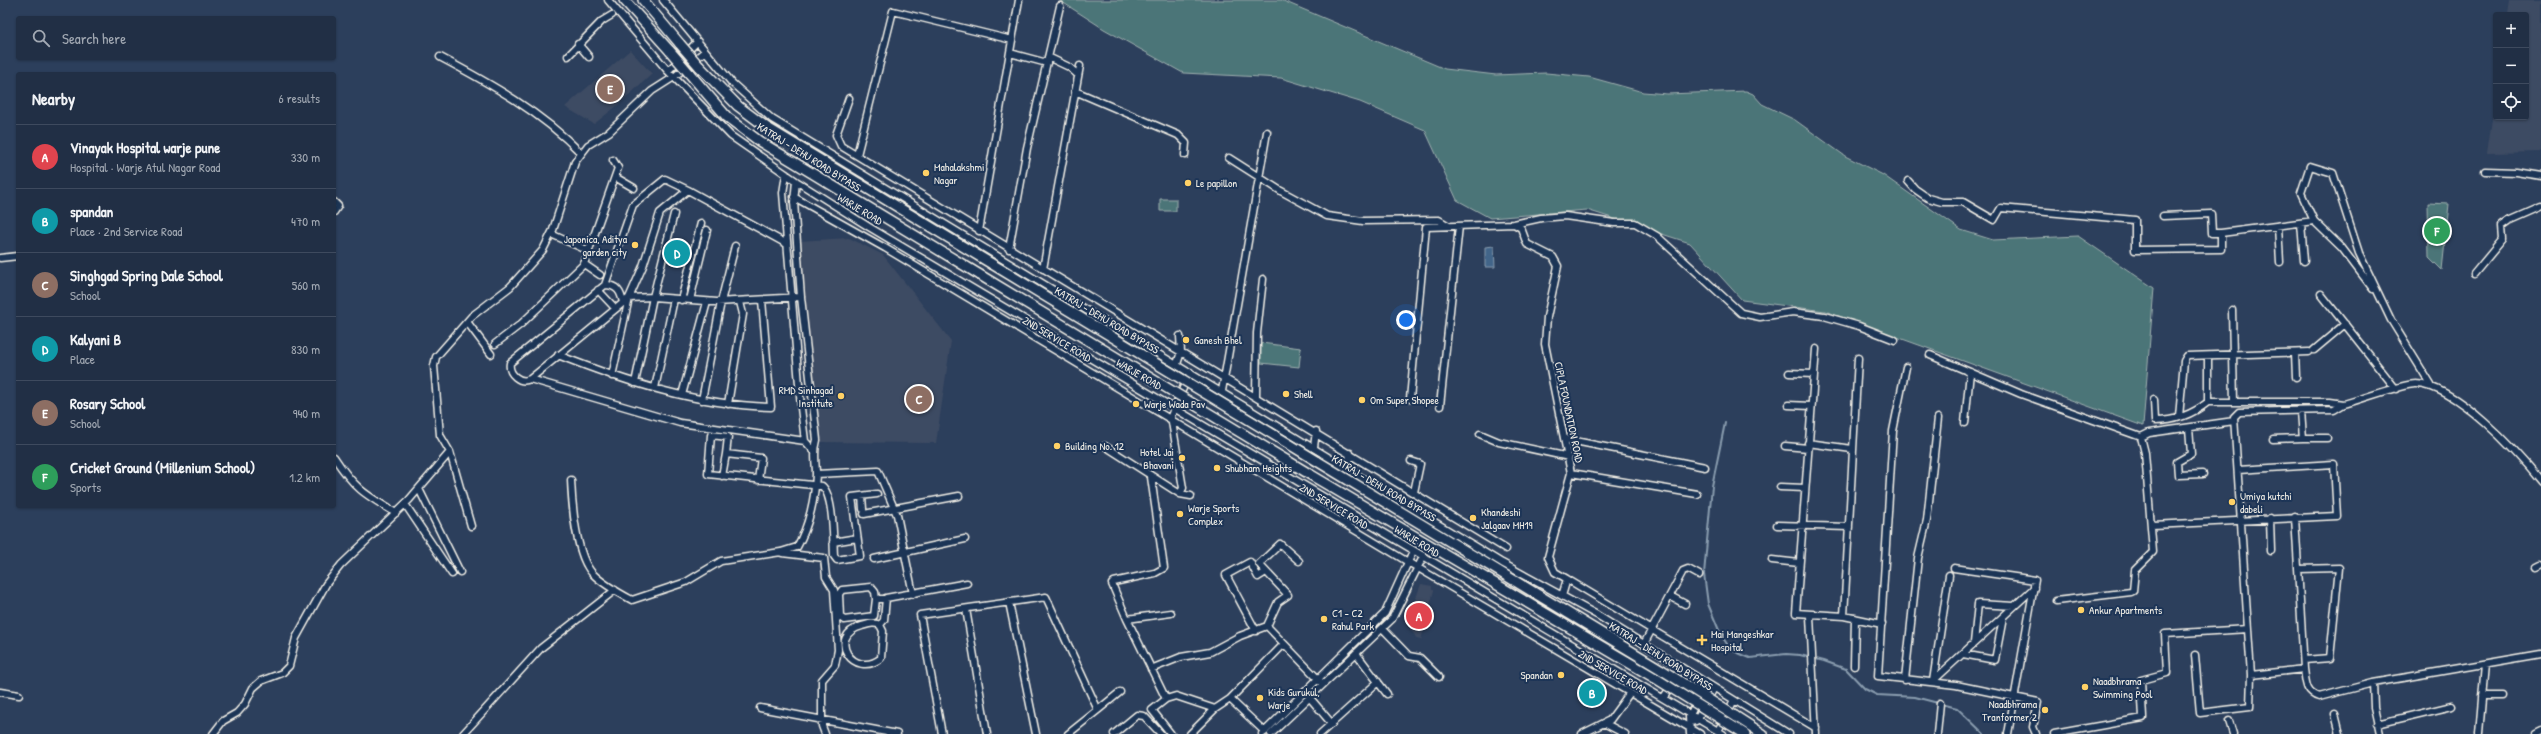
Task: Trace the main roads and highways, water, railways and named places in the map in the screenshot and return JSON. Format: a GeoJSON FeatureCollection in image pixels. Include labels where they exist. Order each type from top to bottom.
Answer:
{"type":"FeatureCollection","features":[{"type":"Feature","properties":{"kind":"highway","name":"KATRAJ - DEHU ROAD BYPASS"},"geometry":{"type":"LineString","coordinates":[[624,0],[728,117],[758,141],[1312,475],[1655,678],[1732,720],[1763,734]]}},
{"type":"Feature","properties":{"kind":"highway","name":"KATRAJ - DEHU ROAD BYPASS"},"geometry":{"type":"LineString","coordinates":[[643,0],[699,66],[738,106],[766,127],[1662,670],[1732,720],[1745,734]]}},
{"type":"Feature","properties":{"kind":"waterway"},"geometry":{"type":"LineString","coordinates":[[1725,423],[1712,486],[1704,574],[1708,604],[1721,635],[1731,650],[1750,658],[1786,654],[1800,655],[1824,661],[1846,669],[1865,689],[1877,695],[1915,697],[1957,708],[1984,734]]}},
{"type":"Feature","properties":{"kind":"place","name":"Rosary School"},"geometry":{"type":"Point","coordinates":[610,89]}},
{"type":"Feature","properties":{"kind":"place","name":"Mahalakshmi Nagar"},"geometry":{"type":"Point","coordinates":[926,173]}},
{"type":"Feature","properties":{"kind":"place","name":"Le papillon"},"geometry":{"type":"Point","coordinates":[1188,183]}},
{"type":"Feature","properties":{"kind":"place","name":"Cricket Ground (Millenium School)"},"geometry":{"type":"Point","coordinates":[2437,231]}},
{"type":"Feature","properties":{"kind":"place","name":"Japonica, Aditya garden city"},"geometry":{"type":"Point","coordinates":[635,245]}},
{"type":"Feature","properties":{"kind":"place","name":"Kalyani B"},"geometry":{"type":"Point","coordinates":[677,253]}},
{"type":"Feature","properties":{"kind":"place","name":"Ganesh Bhel"},"geometry":{"type":"Point","coordinates":[1186,340]}},
{"type":"Feature","properties":{"kind":"place","name":"Shell"},"geometry":{"type":"Point","coordinates":[1286,394]}},
{"type":"Feature","properties":{"kind":"place","name":"RMD Sinhagad Institute"},"geometry":{"type":"Point","coordinates":[841,396]}},
{"type":"Feature","properties":{"kind":"place","name":"Singhgad Spring Dale School"},"geometry":{"type":"Point","coordinates":[919,399]}},
{"type":"Feature","properties":{"kind":"place","name":"Om Super Shopee"},"geometry":{"type":"Point","coordinates":[1362,400]}},
{"type":"Feature","properties":{"kind":"place","name":"Warje Wada Pav"},"geometry":{"type":"Point","coordinates":[1136,404]}},
{"type":"Feature","properties":{"kind":"place","name":"Building No. 12"},"geometry":{"type":"Point","coordinates":[1057,446]}},
{"type":"Feature","properties":{"kind":"place","name":"Hotel Jai Bhavani"},"geometry":{"type":"Point","coordinates":[1182,458]}},
{"type":"Feature","properties":{"kind":"place","name":"Shubham Heights"},"geometry":{"type":"Point","coordinates":[1217,468]}},
{"type":"Feature","properties":{"kind":"place","name":"Umiya kutchi dabeli"},"geometry":{"type":"Point","coordinates":[2232,502]}},
{"type":"Feature","properties":{"kind":"place","name":"Warje Sports Complex"},"geometry":{"type":"Point","coordinates":[1180,514]}},
{"type":"Feature","properties":{"kind":"place","name":"Khandeshi Jalgaav MH19"},"geometry":{"type":"Point","coordinates":[1473,518]}},
{"type":"Feature","properties":{"kind":"place","name":"Ankur Apartments"},"geometry":{"type":"Point","coordinates":[2081,610]}},
{"type":"Feature","properties":{"kind":"place","name":"Vinayak Hospital warje pune"},"geometry":{"type":"Point","coordinates":[1419,616]}},
{"type":"Feature","properties":{"kind":"place","name":"C1 - C2 Rahul Park"},"geometry":{"type":"Point","coordinates":[1324,619]}},
{"type":"Feature","properties":{"kind":"place","name":"Mai Mangeshkar Hospital"},"geometry":{"type":"Point","coordinates":[1702,640]}},
{"type":"Feature","properties":{"kind":"place","name":"Spandan"},"geometry":{"type":"Point","coordinates":[1561,675]}},
{"type":"Feature","properties":{"kind":"place","name":"Naadbhrama Swimming Pool"},"geometry":{"type":"Point","coordinates":[2085,687]}},
{"type":"Feature","properties":{"kind":"place","name":"spandan"},"geometry":{"type":"Point","coordinates":[1592,693]}},
{"type":"Feature","properties":{"kind":"place","name":"Kids Gurukul, Warje"},"geometry":{"type":"Point","coordinates":[1260,698]}},
{"type":"Feature","properties":{"kind":"place","name":"Naadbhrama Tranformer 2"},"geometry":{"type":"Point","coordinates":[2045,710]}}]}
